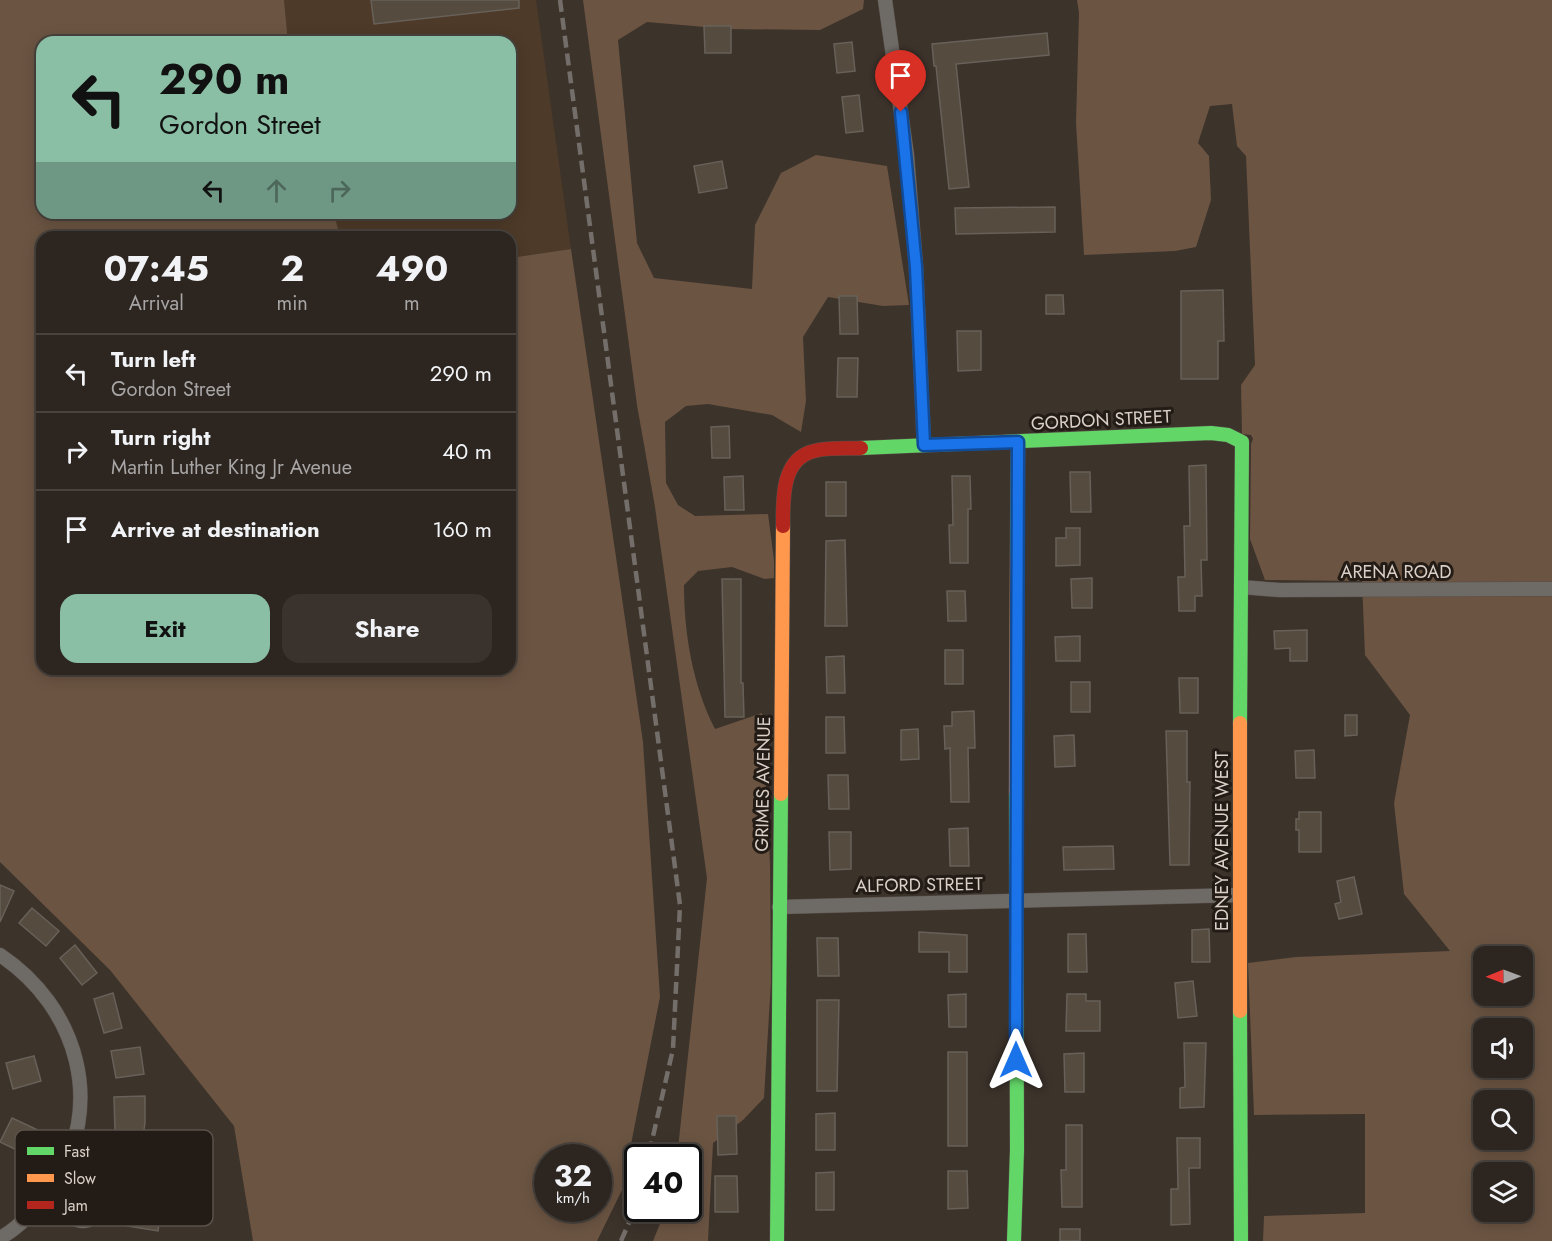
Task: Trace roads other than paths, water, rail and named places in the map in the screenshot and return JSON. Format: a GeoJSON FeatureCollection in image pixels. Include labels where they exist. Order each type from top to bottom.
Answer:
{"type":"FeatureCollection","features":[{"type":"Feature","properties":{"kind":"street"},"geometry":{"type":"LineString","coordinates":[[885,0],[906,155],[916,267],[924,445]]}},
{"type":"Feature","properties":{"kind":"street","name":"GORDON STREET"},"geometry":{"type":"LineString","coordinates":[[924,445],[1211,433],[1228,435],[1242,442]]}},
{"type":"Feature","properties":{"kind":"street"},"geometry":{"type":"LineString","coordinates":[[1014,1241],[1017,1150],[1018,442]]}},
{"type":"Feature","properties":{"kind":"street","name":"EDNEY AVENUE WEST"},"geometry":{"type":"LineString","coordinates":[[1241,1241],[1239,895],[1242,442]]}},
{"type":"Feature","properties":{"kind":"street","name":"GRIMES AVENUE"},"geometry":{"type":"LineString","coordinates":[[777,1241],[783,495],[788,475],[797,459],[810,452],[924,445]]}},
{"type":"Feature","properties":{"kind":"street","name":"ARENA ROAD"},"geometry":{"type":"LineString","coordinates":[[1241,586],[1279,590],[1552,590]]}},
{"type":"Feature","properties":{"kind":"street","name":"ALFORD STREET"},"geometry":{"type":"LineString","coordinates":[[779,907],[1239,895]]}},
{"type":"Feature","properties":{"kind":"street"},"geometry":{"type":"LineString","coordinates":[[0,954],[17,966],[43,991],[60,1019],[74,1052],[80,1091],[79,1119],[76,1130]]}},
{"type":"Feature","properties":{"kind":"street"},"geometry":{"type":"LineString","coordinates":[[0,1238],[16,1226]]}},
{"type":"Feature","properties":{"kind":"railway"},"geometry":{"type":"LineString","coordinates":[[560,0],[680,905],[673,1049],[651,1144]]}},
{"type":"Feature","properties":{"kind":"railway"},"geometry":{"type":"LineString","coordinates":[[621,1241],[629,1222]]}}]}
